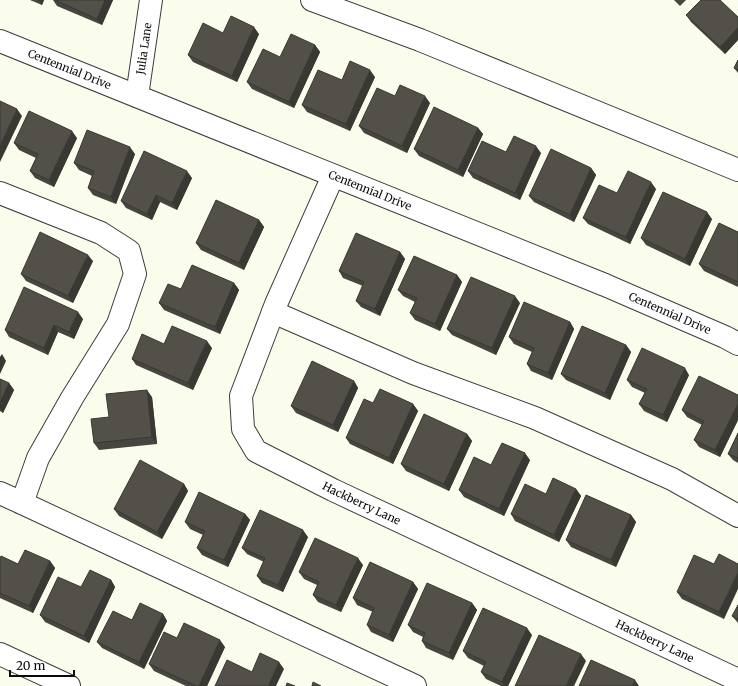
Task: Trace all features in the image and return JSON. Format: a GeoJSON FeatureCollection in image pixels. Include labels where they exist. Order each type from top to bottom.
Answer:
{"type":"FeatureCollection","features":[{"type":"Feature","properties":{"kind":"street","name":"Julia Lane"},"geometry":{"type":"LineString","coordinates":[[137,96],[151,0]]}},
{"type":"Feature","properties":{"kind":"street"},"geometry":{"type":"LineString","coordinates":[[312,0],[420,40],[738,170]]}},
{"type":"Feature","properties":{"kind":"street","name":"Centennial Drive"},"geometry":{"type":"LineString","coordinates":[[0,41],[604,285],[738,344]]}},
{"type":"Feature","properties":{"kind":"street","name":"Hackberry Lane"},"geometry":{"type":"LineString","coordinates":[[333,176],[273,312],[241,396],[243,429],[256,451],[333,490],[738,680]]}},
{"type":"Feature","properties":{"kind":"street"},"geometry":{"type":"LineString","coordinates":[[0,193],[101,233],[129,251],[135,274],[118,324],[72,398],[38,458],[22,503]]}},
{"type":"Feature","properties":{"kind":"street"},"geometry":{"type":"LineString","coordinates":[[273,312],[413,373],[535,418],[672,479],[738,516]]}},
{"type":"Feature","properties":{"kind":"street"},"geometry":{"type":"LineString","coordinates":[[0,493],[415,686]]}},
{"type":"Feature","properties":{"kind":"street"},"geometry":{"type":"LineString","coordinates":[[0,654],[69,686]]}},
{"type":"Feature","properties":{"kind":"building"},"geometry":{"type":"Polygon","coordinates":[[[55,0],[105,0],[97,19],[55,0]]]}},
{"type":"Feature","properties":{"kind":"building"},"geometry":{"type":"Polygon","coordinates":[[[701,0],[720,0],[738,17],[738,28],[720,47],[686,15],[701,0]]]}},
{"type":"Feature","properties":{"kind":"building"},"geometry":{"type":"Polygon","coordinates":[[[231,16],[254,27],[232,76],[188,55],[203,23],[223,33],[231,16]]]}},
{"type":"Feature","properties":{"kind":"building"},"geometry":{"type":"Polygon","coordinates":[[[291,34],[315,45],[289,102],[247,82],[263,49],[280,57],[291,34]]]}},
{"type":"Feature","properties":{"kind":"building"},"geometry":{"type":"Polygon","coordinates":[[[738,60],[738,70],[734,68],[738,60]]]}},
{"type":"Feature","properties":{"kind":"building"},"geometry":{"type":"Polygon","coordinates":[[[350,61],[370,70],[346,124],[302,105],[318,70],[342,80],[350,61]]]}},
{"type":"Feature","properties":{"kind":"building"},"geometry":{"type":"Polygon","coordinates":[[[400,85],[425,96],[402,146],[359,126],[377,88],[395,96],[400,85]]]}},
{"type":"Feature","properties":{"kind":"building"},"geometry":{"type":"Polygon","coordinates":[[[0,101],[17,109],[0,146],[0,101]]]}},
{"type":"Feature","properties":{"kind":"building"},"geometry":{"type":"Polygon","coordinates":[[[434,107],[478,128],[458,170],[414,149],[434,107]]]}},
{"type":"Feature","properties":{"kind":"building"},"geometry":{"type":"Polygon","coordinates":[[[29,111],[72,131],[49,180],[30,171],[38,154],[14,143],[29,111]]]}},
{"type":"Feature","properties":{"kind":"building"},"geometry":{"type":"Polygon","coordinates":[[[87,130],[130,147],[111,197],[88,188],[94,171],[74,163],[87,130]]]}},
{"type":"Feature","properties":{"kind":"building"},"geometry":{"type":"Polygon","coordinates":[[[514,136],[536,146],[515,193],[468,171],[482,141],[506,152],[514,136]]]}},
{"type":"Feature","properties":{"kind":"building"},"geometry":{"type":"Polygon","coordinates":[[[551,149],[591,168],[570,215],[529,196],[551,149]]]}},
{"type":"Feature","properties":{"kind":"building"},"geometry":{"type":"Polygon","coordinates":[[[144,151],[187,171],[172,203],[156,195],[147,214],[121,201],[144,151]]]}},
{"type":"Feature","properties":{"kind":"building"},"geometry":{"type":"Polygon","coordinates":[[[628,171],[651,182],[626,237],[583,218],[599,185],[617,193],[628,171]]]}},
{"type":"Feature","properties":{"kind":"building"},"geometry":{"type":"Polygon","coordinates":[[[663,192],[707,212],[685,259],[641,238],[663,192]]]}},
{"type":"Feature","properties":{"kind":"building"},"geometry":{"type":"Polygon","coordinates":[[[216,200],[259,220],[239,263],[196,243],[216,200]]]}},
{"type":"Feature","properties":{"kind":"building"},"geometry":{"type":"Polygon","coordinates":[[[719,223],[738,232],[738,282],[699,264],[719,223]]]}},
{"type":"Feature","properties":{"kind":"building"},"geometry":{"type":"Polygon","coordinates":[[[40,232],[88,255],[68,296],[21,274],[40,232]]]}},
{"type":"Feature","properties":{"kind":"building"},"geometry":{"type":"Polygon","coordinates":[[[356,233],[400,252],[375,309],[356,301],[364,282],[339,271],[356,233]]]}},
{"type":"Feature","properties":{"kind":"building"},"geometry":{"type":"Polygon","coordinates":[[[414,256],[457,275],[435,324],[410,313],[417,298],[398,290],[414,256]]]}},
{"type":"Feature","properties":{"kind":"building"},"geometry":{"type":"Polygon","coordinates":[[[192,265],[234,283],[215,327],[159,303],[168,284],[181,289],[192,265]]]}},
{"type":"Feature","properties":{"kind":"building"},"geometry":{"type":"Polygon","coordinates":[[[471,277],[515,296],[492,348],[447,329],[471,277]]]}},
{"type":"Feature","properties":{"kind":"building"},"geometry":{"type":"Polygon","coordinates":[[[24,287],[78,312],[69,332],[54,325],[44,348],[5,330],[24,287]]]}},
{"type":"Feature","properties":{"kind":"building"},"geometry":{"type":"Polygon","coordinates":[[[524,302],[570,322],[548,373],[527,364],[534,348],[509,337],[524,302]]]}},
{"type":"Feature","properties":{"kind":"building"},"geometry":{"type":"Polygon","coordinates":[[[172,326],[207,341],[188,383],[132,359],[142,334],[164,344],[172,326]]]}},
{"type":"Feature","properties":{"kind":"building"},"geometry":{"type":"Polygon","coordinates":[[[582,326],[626,345],[605,393],[561,374],[582,326]]]}},
{"type":"Feature","properties":{"kind":"building"},"geometry":{"type":"Polygon","coordinates":[[[642,348],[685,368],[663,415],[639,404],[647,389],[627,380],[642,348]]]}},
{"type":"Feature","properties":{"kind":"building"},"geometry":{"type":"Polygon","coordinates":[[[312,361],[354,381],[333,425],[291,406],[312,361]]]}},
{"type":"Feature","properties":{"kind":"building"},"geometry":{"type":"Polygon","coordinates":[[[699,376],[738,395],[738,404],[715,450],[694,440],[704,421],[682,410],[699,376]]]}},
{"type":"Feature","properties":{"kind":"building"},"geometry":{"type":"Polygon","coordinates":[[[0,379],[9,383],[0,403],[0,379]]]}},
{"type":"Feature","properties":{"kind":"building"},"geometry":{"type":"Polygon","coordinates":[[[380,389],[413,404],[389,458],[346,438],[364,399],[373,403],[380,389]]]}},
{"type":"Feature","properties":{"kind":"building"},"geometry":{"type":"Polygon","coordinates":[[[147,390],[152,437],[94,443],[91,419],[109,417],[106,394],[147,390]]]}},
{"type":"Feature","properties":{"kind":"building"},"geometry":{"type":"Polygon","coordinates":[[[424,414],[467,434],[444,484],[401,464],[424,414]]]}},
{"type":"Feature","properties":{"kind":"building"},"geometry":{"type":"Polygon","coordinates":[[[738,433],[738,458],[728,454],[738,433]]]}},
{"type":"Feature","properties":{"kind":"building"},"geometry":{"type":"Polygon","coordinates":[[[502,443],[525,453],[499,509],[459,490],[474,457],[491,465],[502,443]]]}},
{"type":"Feature","properties":{"kind":"building"},"geometry":{"type":"Polygon","coordinates":[[[140,460],[184,484],[157,532],[114,509],[140,460]]]}},
{"type":"Feature","properties":{"kind":"building"},"geometry":{"type":"Polygon","coordinates":[[[553,478],[576,489],[554,535],[511,514],[525,484],[546,494],[553,478]]]}},
{"type":"Feature","properties":{"kind":"building"},"geometry":{"type":"Polygon","coordinates":[[[199,492],[245,514],[224,560],[197,548],[205,531],[185,522],[199,492]]]}},
{"type":"Feature","properties":{"kind":"building"},"geometry":{"type":"Polygon","coordinates":[[[586,495],[631,515],[611,560],[566,540],[586,495]]]}},
{"type":"Feature","properties":{"kind":"building"},"geometry":{"type":"Polygon","coordinates":[[[260,510],[303,530],[278,585],[257,576],[265,558],[242,548],[260,510]]]}},
{"type":"Feature","properties":{"kind":"building"},"geometry":{"type":"Polygon","coordinates":[[[315,538],[358,558],[336,605],[313,595],[319,582],[299,572],[315,538]]]}},
{"type":"Feature","properties":{"kind":"building"},"geometry":{"type":"Polygon","coordinates":[[[25,550],[50,561],[29,606],[0,593],[1,556],[18,564],[25,550]]]}},
{"type":"Feature","properties":{"kind":"building"},"geometry":{"type":"Polygon","coordinates":[[[719,554],[738,564],[738,572],[719,612],[677,592],[694,555],[714,564],[719,554]]]}},
{"type":"Feature","properties":{"kind":"building"},"geometry":{"type":"Polygon","coordinates":[[[370,562],[413,582],[389,635],[367,625],[374,608],[353,598],[370,562]]]}},
{"type":"Feature","properties":{"kind":"building"},"geometry":{"type":"Polygon","coordinates":[[[90,570],[111,580],[84,636],[40,615],[58,577],[81,587],[90,570]]]}},
{"type":"Feature","properties":{"kind":"building"},"geometry":{"type":"Polygon","coordinates":[[[427,583],[472,603],[449,653],[422,641],[425,633],[408,625],[427,583]]]}},
{"type":"Feature","properties":{"kind":"building"},"geometry":{"type":"Polygon","coordinates":[[[140,603],[163,614],[139,662],[97,642],[113,611],[132,620],[140,603]]]}},
{"type":"Feature","properties":{"kind":"building"},"geometry":{"type":"Polygon","coordinates":[[[738,605],[738,619],[732,616],[738,605]]]}},
{"type":"Feature","properties":{"kind":"building"},"geometry":{"type":"Polygon","coordinates":[[[483,608],[527,628],[502,682],[481,672],[486,662],[463,651],[483,608]]]}},
{"type":"Feature","properties":{"kind":"building"},"geometry":{"type":"Polygon","coordinates":[[[184,623],[220,640],[199,686],[196,686],[149,664],[164,632],[177,638],[184,623]]]}},
{"type":"Feature","properties":{"kind":"building"},"geometry":{"type":"Polygon","coordinates":[[[539,635],[581,654],[566,686],[515,686],[539,635]]]}},
{"type":"Feature","properties":{"kind":"building"},"geometry":{"type":"Polygon","coordinates":[[[260,653],[279,662],[268,686],[215,686],[227,660],[252,672],[260,653]]]}},
{"type":"Feature","properties":{"kind":"building"},"geometry":{"type":"Polygon","coordinates":[[[591,660],[635,680],[632,686],[579,686],[591,660]]]}},
{"type":"Feature","properties":{"kind":"building"},"geometry":{"type":"Polygon","coordinates":[[[313,682],[321,686],[312,686],[313,682]]]}},
{"type":"Feature","properties":{"kind":"building"},"geometry":{"type":"Polygon","coordinates":[[[287,683],[295,686],[286,686],[287,683]]]}}]}
